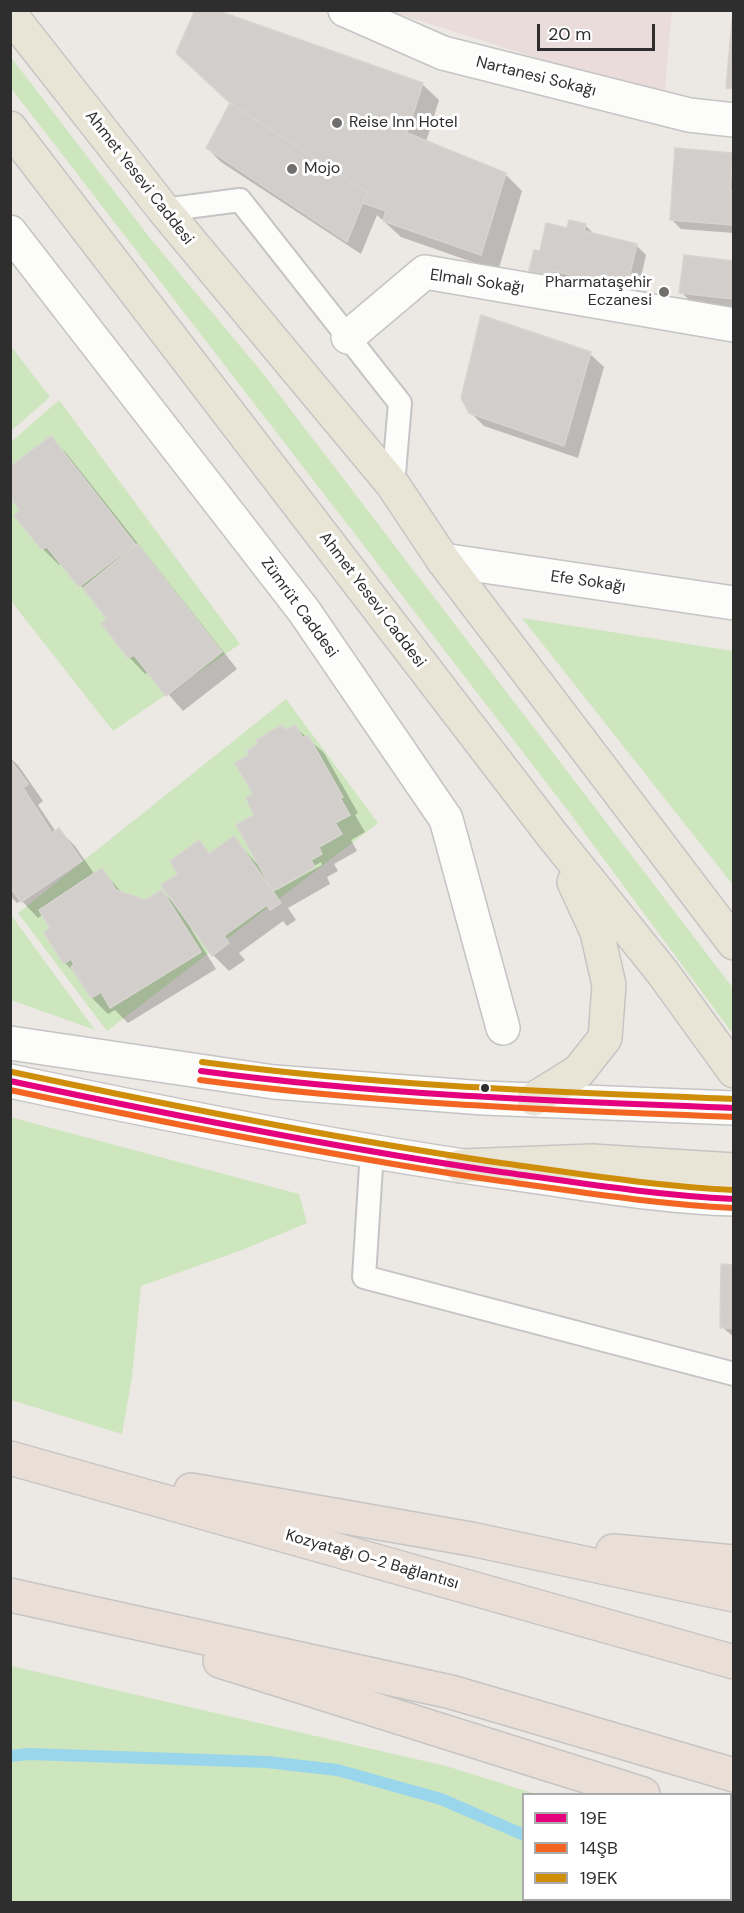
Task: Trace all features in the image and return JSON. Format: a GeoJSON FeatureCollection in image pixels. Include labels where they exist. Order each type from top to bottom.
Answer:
{"type":"FeatureCollection","features":[{"type":"Feature","properties":{"kind":"highway"},"geometry":{"type":"LineString","coordinates":[[10,1458],[471,1539],[734,1595]]}},
{"type":"Feature","properties":{"kind":"highway","name":"Kozyatağı O-2 Bağlantısı"},"geometry":{"type":"LineString","coordinates":[[10,1458],[734,1662]]}},
{"type":"Feature","properties":{"kind":"highway"},"geometry":{"type":"LineString","coordinates":[[471,1539],[734,1562]]}},
{"type":"Feature","properties":{"kind":"highway"},"geometry":{"type":"LineString","coordinates":[[13,1595],[451,1692],[734,1775]]}},
{"type":"Feature","properties":{"kind":"highway"},"geometry":{"type":"LineString","coordinates":[[13,1595],[640,1793]]}},
{"type":"Feature","properties":{"kind":"main road","name":"Ahmet Yesevi Caddesi"},"geometry":{"type":"LineString","coordinates":[[10,14],[164,210],[393,485],[443,560],[733,941]]}},
{"type":"Feature","properties":{"kind":"main road","name":"Ahmet Yesevi Caddesi"},"geometry":{"type":"LineString","coordinates":[[10,128],[554,836],[663,973],[734,1071]]}},
{"type":"Feature","properties":{"kind":"main road"},"geometry":{"type":"LineString","coordinates":[[534,1099],[579,1071],[605,1038],[609,985],[597,932],[554,836]]}},
{"type":"Feature","properties":{"kind":"main road"},"geometry":{"type":"LineString","coordinates":[[461,1166],[592,1161],[734,1170]]}},
{"type":"Feature","properties":{"kind":"street","name":"Nartanesi Sokağı"},"geometry":{"type":"LineString","coordinates":[[345,10],[443,53],[689,115],[734,120]]}},
{"type":"Feature","properties":{"kind":"street","name":"Zümrüt Caddesi"},"geometry":{"type":"LineString","coordinates":[[10,232],[304,611],[446,819],[503,1028]]}},
{"type":"Feature","properties":{"kind":"street","name":"Elmalı Sokağı"},"geometry":{"type":"LineString","coordinates":[[348,337],[425,272],[734,325]]}},
{"type":"Feature","properties":{"kind":"street","name":"Efe Sokağı"},"geometry":{"type":"LineString","coordinates":[[443,560],[734,603]]}},
{"type":"Feature","properties":{"kind":"street"},"geometry":{"type":"LineString","coordinates":[[10,1042],[274,1082],[484,1098],[734,1108]]}},
{"type":"Feature","properties":{"kind":"street"},"geometry":{"type":"LineString","coordinates":[[10,1081],[183,1118],[461,1166],[685,1197],[734,1198]]}},
{"type":"Feature","properties":{"kind":"lane"},"geometry":{"type":"LineString","coordinates":[[164,210],[240,200],[400,403],[393,485]]}},
{"type":"Feature","properties":{"kind":"lane"},"geometry":{"type":"LineString","coordinates":[[372,1151],[364,1277],[734,1374]]}},
{"type":"Feature","properties":{"kind":"shaded area"},"geometry":{"type":"Polygon","coordinates":[[[389,11],[672,11],[664,98],[389,11]]]}},
{"type":"Feature","properties":{"kind":"green space"},"geometry":{"type":"Polygon","coordinates":[[[10,56],[150,238],[261,371],[733,988],[733,1034],[569,812],[11,88],[10,56]]]}},
{"type":"Feature","properties":{"kind":"green space"},"geometry":{"type":"Polygon","coordinates":[[[11,346],[50,397],[10,431],[11,346]]]}},
{"type":"Feature","properties":{"kind":"green space"},"geometry":{"type":"Polygon","coordinates":[[[59,400],[240,644],[113,731],[11,601],[11,442],[59,400]]]}},
{"type":"Feature","properties":{"kind":"green space"},"geometry":{"type":"Polygon","coordinates":[[[522,618],[733,651],[733,885],[522,618]]]}},
{"type":"Feature","properties":{"kind":"green space"},"geometry":{"type":"Polygon","coordinates":[[[286,699],[378,823],[107,1031],[18,913],[286,699]]]}},
{"type":"Feature","properties":{"kind":"green space"},"geometry":{"type":"Polygon","coordinates":[[[11,915],[95,1030],[11,1000],[11,915]]]}},
{"type":"Feature","properties":{"kind":"green space"},"geometry":{"type":"Polygon","coordinates":[[[10,1117],[299,1194],[307,1223],[242,1250],[141,1286],[132,1377],[122,1434],[11,1400],[10,1117]]]}},
{"type":"Feature","properties":{"kind":"green space"},"geometry":{"type":"Polygon","coordinates":[[[11,1666],[446,1766],[533,1793],[522,1793],[522,1901],[732,1901],[733,1856],[733,1902],[11,1902],[11,1666]]]}},
{"type":"Feature","properties":{"kind":"building"},"geometry":{"type":"Polygon","coordinates":[[[195,10],[216,10],[423,83],[407,133],[506,173],[481,255],[383,221],[386,211],[363,203],[367,192],[230,103],[176,53],[195,10]]]}},
{"type":"Feature","properties":{"kind":"building"},"geometry":{"type":"Polygon","coordinates":[[[732,20],[734,20],[734,89],[726,88],[732,20]]]}},
{"type":"Feature","properties":{"kind":"building"},"geometry":{"type":"Polygon","coordinates":[[[230,103],[367,192],[347,242],[206,148],[230,103]]]}},
{"type":"Feature","properties":{"kind":"building"},"geometry":{"type":"Polygon","coordinates":[[[675,148],[733,153],[730,190],[734,190],[734,225],[670,220],[675,148]]]}},
{"type":"Feature","properties":{"kind":"building"},"geometry":{"type":"Polygon","coordinates":[[[569,220],[586,224],[584,231],[637,244],[623,303],[568,290],[571,275],[553,271],[552,276],[529,271],[534,250],[540,251],[546,223],[567,228],[569,220]]]}},
{"type":"Feature","properties":{"kind":"building"},"geometry":{"type":"Polygon","coordinates":[[[684,255],[734,261],[734,299],[679,293],[684,255]]]}},
{"type":"Feature","properties":{"kind":"building"},"geometry":{"type":"Polygon","coordinates":[[[481,315],[591,352],[564,446],[469,413],[461,398],[481,315]]]}},
{"type":"Feature","properties":{"kind":"building"},"geometry":{"type":"Polygon","coordinates":[[[51,436],[135,544],[79,587],[47,547],[41,549],[14,515],[20,510],[10,498],[10,467],[51,436]]]}},
{"type":"Feature","properties":{"kind":"building"},"geometry":{"type":"Polygon","coordinates":[[[137,544],[222,652],[166,696],[134,655],[128,658],[101,623],[107,619],[83,588],[137,544]]]}},
{"type":"Feature","properties":{"kind":"building"},"geometry":{"type":"Polygon","coordinates":[[[282,725],[285,730],[295,725],[303,738],[308,735],[343,797],[340,798],[350,815],[335,823],[342,834],[319,847],[322,854],[311,860],[315,867],[273,891],[236,825],[254,815],[246,798],[253,794],[235,763],[249,755],[247,751],[258,744],[256,740],[282,725]]]}},
{"type":"Feature","properties":{"kind":"building"},"geometry":{"type":"Polygon","coordinates":[[[10,760],[28,784],[23,788],[52,833],[59,828],[82,861],[21,902],[10,887],[10,760]]]}},
{"type":"Feature","properties":{"kind":"building"},"geometry":{"type":"Polygon","coordinates":[[[234,836],[281,903],[270,910],[267,905],[224,936],[229,943],[212,956],[161,885],[178,874],[170,861],[199,840],[209,854],[234,836]]]}},
{"type":"Feature","properties":{"kind":"building"},"geometry":{"type":"Polygon","coordinates":[[[102,868],[116,890],[145,900],[162,890],[201,952],[110,1008],[101,992],[91,998],[71,967],[74,964],[71,959],[64,964],[44,933],[50,928],[39,910],[102,868]]]}},
{"type":"Feature","properties":{"kind":"building"},"geometry":{"type":"Polygon","coordinates":[[[721,1264],[734,1265],[734,1328],[720,1328],[721,1264]]]}},
{"type":"Feature","properties":{"kind":"waterway"},"geometry":{"type":"LineString","coordinates":[[10,1756],[29,1754],[267,1762],[337,1770],[441,1799],[522,1834]]}},
{"type":"Feature","properties":{"kind":"transit line","name":"19EK"},"geometry":{"type":"LineString","coordinates":[[202,1062],[401,1082],[534,1091],[734,1099]]}},
{"type":"Feature","properties":{"kind":"transit line","name":"19E"},"geometry":{"type":"LineString","coordinates":[[201,1071],[400,1091],[533,1100],[734,1108]]}},
{"type":"Feature","properties":{"kind":"transit line","name":"19EK"},"geometry":{"type":"LineString","coordinates":[[12,1072],[252,1121],[433,1153],[614,1179],[734,1190]]}},
{"type":"Feature","properties":{"kind":"transit line","name":"14ŞB"},"geometry":{"type":"LineString","coordinates":[[200,1080],[400,1100],[533,1109],[734,1117]]}},
{"type":"Feature","properties":{"kind":"transit line","name":"19E"},"geometry":{"type":"LineString","coordinates":[[10,1081],[252,1130],[433,1162],[614,1188],[734,1199]]}},
{"type":"Feature","properties":{"kind":"transit line","name":"14ŞB"},"geometry":{"type":"LineString","coordinates":[[10,1090],[252,1139],[433,1171],[614,1197],[734,1208]]}},
{"type":"Feature","properties":{"kind":"place","name":"Reise Inn Hotel"},"geometry":{"type":"Point","coordinates":[337,123]}},
{"type":"Feature","properties":{"kind":"place","name":"Mojo"},"geometry":{"type":"Point","coordinates":[292,169]}},
{"type":"Feature","properties":{"kind":"place","name":"Pharmataşehir Eczanesi"},"geometry":{"type":"Point","coordinates":[664,292]}}]}
